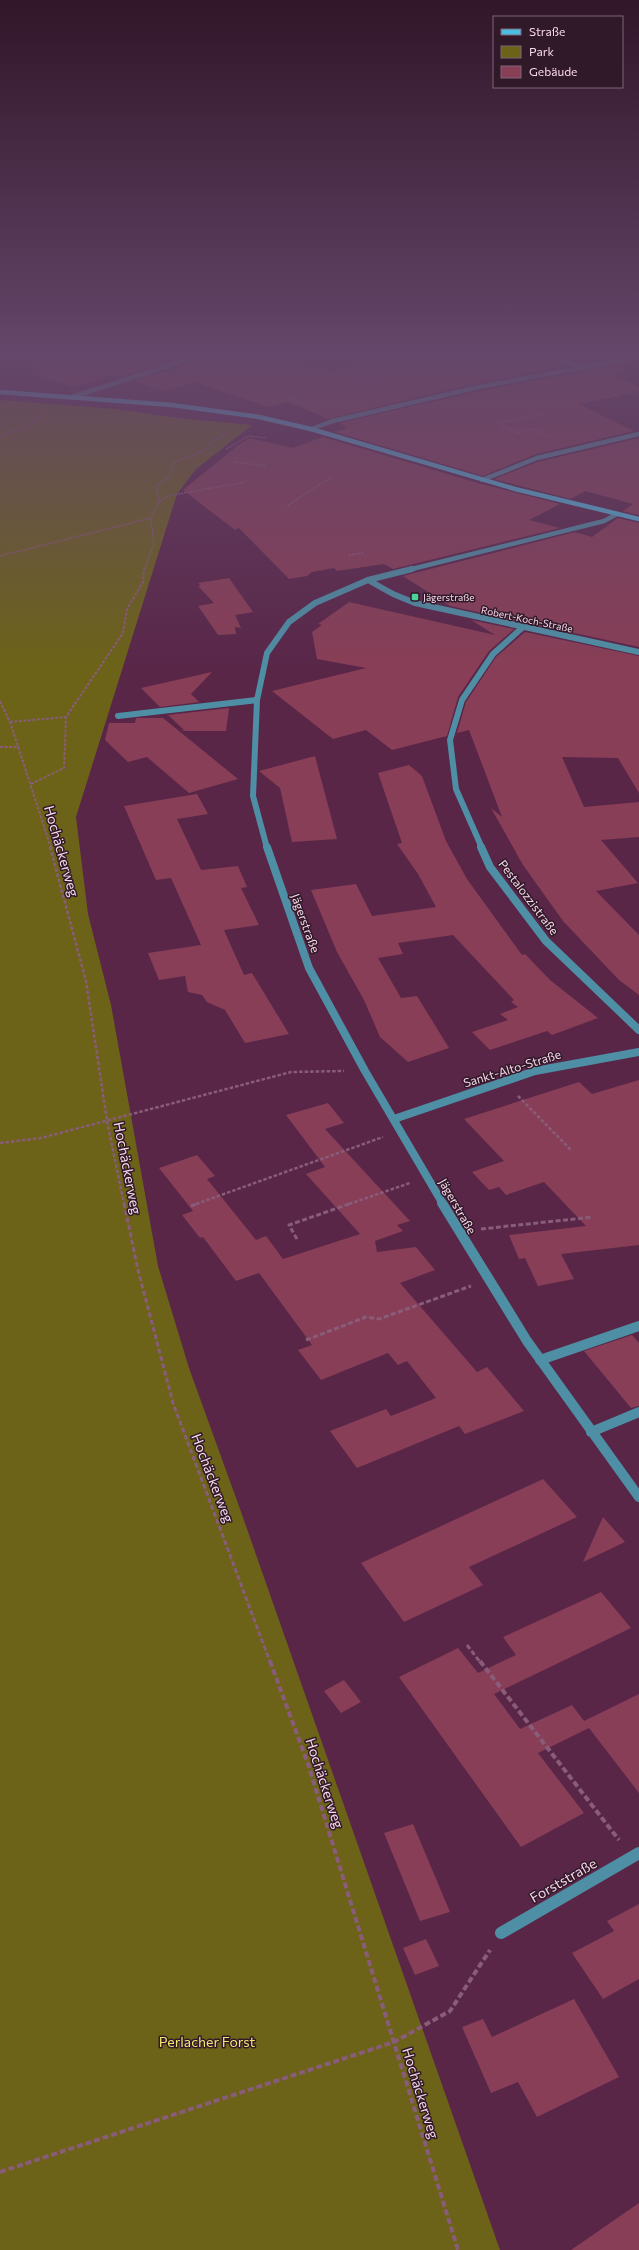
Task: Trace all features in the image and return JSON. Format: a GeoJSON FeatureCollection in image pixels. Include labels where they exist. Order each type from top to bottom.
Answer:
{"type":"FeatureCollection","features":[{"type":"Feature","properties":{"kind":"main road"},"geometry":{"type":"LineString","coordinates":[[408,458],[482,480],[639,519]]}},
{"type":"Feature","properties":{"kind":"street"},"geometry":{"type":"LineString","coordinates":[[482,480],[536,458]]}},
{"type":"Feature","properties":{"kind":"street","name":"Jägerstraße"},"geometry":{"type":"LineString","coordinates":[[617,514],[604,522],[368,580],[316,603],[289,622],[276,638],[267,653],[257,700],[252,796],[270,859],[309,968],[365,1071],[488,1280],[540,1360],[639,1497]]}},
{"type":"Feature","properties":{"kind":"street","name":"Robert-Koch-Straße"},"geometry":{"type":"LineString","coordinates":[[368,580],[393,594],[415,603],[639,652]]}},
{"type":"Feature","properties":{"kind":"street","name":"Pestalozzistraße"},"geometry":{"type":"LineString","coordinates":[[523,627],[493,654],[462,700],[450,740],[456,789],[490,867],[546,941],[639,1030]]}},
{"type":"Feature","properties":{"kind":"street"},"geometry":{"type":"LineString","coordinates":[[118,716],[257,700]]}},
{"type":"Feature","properties":{"kind":"street","name":"Sankt-Alto-Straße"},"geometry":{"type":"LineString","coordinates":[[394,1119],[504,1081],[569,1064],[639,1052]]}},
{"type":"Feature","properties":{"kind":"street"},"geometry":{"type":"LineString","coordinates":[[540,1360],[639,1326]]}},
{"type":"Feature","properties":{"kind":"street"},"geometry":{"type":"LineString","coordinates":[[592,1432],[639,1412]]}},
{"type":"Feature","properties":{"kind":"street","name":"Forststraße"},"geometry":{"type":"LineString","coordinates":[[501,1933],[635,1855]]}},
{"type":"Feature","properties":{"kind":"path"},"geometry":{"type":"LineString","coordinates":[[159,502],[156,486],[169,478],[173,471],[173,463],[185,458]]}},
{"type":"Feature","properties":{"kind":"path"},"geometry":{"type":"LineString","coordinates":[[234,462],[266,466]]}},
{"type":"Feature","properties":{"kind":"path"},"geometry":{"type":"LineString","coordinates":[[288,505],[332,477]]}},
{"type":"Feature","properties":{"kind":"path"},"geometry":{"type":"LineString","coordinates":[[31,784],[64,768],[66,717],[123,633],[127,609],[143,582],[144,566],[154,544],[151,518],[159,502],[168,496],[245,482]]}},
{"type":"Feature","properties":{"kind":"path"},"geometry":{"type":"LineString","coordinates":[[0,556],[151,518]]}},
{"type":"Feature","properties":{"kind":"path"},"geometry":{"type":"LineString","coordinates":[[349,555],[363,552]]}},
{"type":"Feature","properties":{"kind":"path","name":"Hochäckerweg"},"geometry":{"type":"LineString","coordinates":[[0,701],[10,722],[19,747],[59,875],[86,981],[107,1121],[138,1270],[173,1403],[308,1764],[458,2250]]}},
{"type":"Feature","properties":{"kind":"path"},"geometry":{"type":"LineString","coordinates":[[10,722],[66,717]]}},
{"type":"Feature","properties":{"kind":"path"},"geometry":{"type":"LineString","coordinates":[[0,747],[19,747]]}},
{"type":"Feature","properties":{"kind":"path"},"geometry":{"type":"LineString","coordinates":[[0,1143],[3,1144],[40,1138],[291,1072],[365,1071]]}},
{"type":"Feature","properties":{"kind":"path"},"geometry":{"type":"LineString","coordinates":[[504,1081],[572,1151]]}},
{"type":"Feature","properties":{"kind":"path"},"geometry":{"type":"LineString","coordinates":[[191,1206],[401,1131]]}},
{"type":"Feature","properties":{"kind":"path"},"geometry":{"type":"LineString","coordinates":[[297,1239],[289,1225],[427,1177]]}},
{"type":"Feature","properties":{"kind":"path"},"geometry":{"type":"LineString","coordinates":[[459,1231],[593,1217]]}},
{"type":"Feature","properties":{"kind":"path"},"geometry":{"type":"LineString","coordinates":[[306,1340],[366,1316],[379,1319],[488,1280]]}},
{"type":"Feature","properties":{"kind":"path"},"geometry":{"type":"LineString","coordinates":[[467,1645],[635,1855]]}},
{"type":"Feature","properties":{"kind":"path"},"geometry":{"type":"LineString","coordinates":[[0,2172],[394,2042],[450,2011],[501,1933]]}},
{"type":"Feature","properties":{"kind":"green space","name":"Perlacher Forst"},"geometry":{"type":"Polygon","coordinates":[[[0,458],[210,458],[196,469],[177,494],[76,817],[88,914],[111,1005],[158,1266],[189,1368],[240,1509],[500,2250],[0,2250],[0,458]]]}},
{"type":"Feature","properties":{"kind":"building"},"geometry":{"type":"Polygon","coordinates":[[[222,458],[394,458],[481,484],[560,504],[529,520],[560,528],[393,569],[384,564],[337,571],[334,568],[312,572],[307,576],[289,579],[239,528],[235,530],[183,490],[222,458]]]}},
{"type":"Feature","properties":{"kind":"building"},"geometry":{"type":"Polygon","coordinates":[[[422,458],[526,458],[483,476],[422,458]]]}},
{"type":"Feature","properties":{"kind":"building"},"geometry":{"type":"Polygon","coordinates":[[[555,458],[639,458],[639,515],[623,511],[633,504],[585,491],[571,499],[494,479],[538,462],[555,458]]]}},
{"type":"Feature","properties":{"kind":"building"},"geometry":{"type":"Polygon","coordinates":[[[618,518],[639,523],[639,647],[450,606],[403,576],[575,532],[592,537],[618,518]]]}},
{"type":"Feature","properties":{"kind":"building"},"geometry":{"type":"Polygon","coordinates":[[[229,578],[253,612],[235,615],[241,628],[235,627],[236,634],[218,635],[198,606],[214,603],[198,586],[201,586],[198,583],[229,578]]]}},
{"type":"Feature","properties":{"kind":"building"},"geometry":{"type":"Polygon","coordinates":[[[349,602],[495,635],[471,620],[514,629],[489,651],[458,697],[447,736],[392,750],[366,730],[333,739],[272,691],[366,668],[317,659],[312,632],[322,625],[318,624],[349,602]]]}},
{"type":"Feature","properties":{"kind":"building"},"geometry":{"type":"Polygon","coordinates":[[[525,632],[639,656],[639,793],[618,758],[562,757],[584,807],[639,802],[639,837],[601,840],[638,883],[596,891],[639,935],[639,995],[619,980],[563,921],[523,865],[491,808],[502,817],[469,730],[457,733],[466,702],[496,657],[525,632]]]}},
{"type":"Feature","properties":{"kind":"building"},"geometry":{"type":"Polygon","coordinates":[[[212,672],[191,694],[199,702],[160,707],[141,688],[212,672]]]}},
{"type":"Feature","properties":{"kind":"building"},"geometry":{"type":"Polygon","coordinates":[[[229,708],[226,731],[182,731],[184,730],[168,715],[229,708]]]}},
{"type":"Feature","properties":{"kind":"building"},"geometry":{"type":"Polygon","coordinates":[[[136,718],[163,718],[238,779],[189,793],[147,757],[128,762],[105,740],[109,723],[135,723],[136,718]]]}},
{"type":"Feature","properties":{"kind":"building"},"geometry":{"type":"Polygon","coordinates":[[[315,756],[337,839],[292,842],[280,788],[259,771],[315,756]]]}},
{"type":"Feature","properties":{"kind":"building"},"geometry":{"type":"Polygon","coordinates":[[[409,765],[422,776],[446,841],[467,879],[522,955],[525,954],[550,980],[598,1018],[552,1035],[547,1031],[490,1050],[472,1032],[508,1020],[500,1014],[518,1007],[511,1002],[514,1000],[453,935],[398,943],[403,954],[378,958],[401,998],[417,996],[449,1048],[408,1062],[380,1037],[364,1000],[337,952],[311,890],[356,884],[372,916],[436,907],[418,874],[397,844],[402,843],[378,773],[409,765]]]}},
{"type":"Feature","properties":{"kind":"building"},"geometry":{"type":"Polygon","coordinates":[[[197,794],[208,814],[177,819],[201,870],[238,866],[247,887],[241,888],[259,925],[224,930],[244,975],[252,973],[289,1034],[245,1043],[225,1010],[207,1002],[202,995],[188,992],[185,976],[159,980],[148,953],[201,945],[171,878],[156,880],[124,806],[197,794]]]}},
{"type":"Feature","properties":{"kind":"building"},"geometry":{"type":"Polygon","coordinates":[[[639,1080],[639,1245],[561,1254],[574,1279],[538,1286],[525,1258],[519,1259],[509,1235],[586,1226],[544,1182],[506,1195],[499,1187],[489,1190],[472,1172],[504,1161],[464,1119],[579,1082],[592,1094],[639,1080]]]}},
{"type":"Feature","properties":{"kind":"building"},"geometry":{"type":"Polygon","coordinates":[[[328,1103],[344,1123],[325,1129],[410,1221],[397,1225],[403,1231],[375,1241],[377,1252],[416,1247],[435,1270],[400,1283],[477,1372],[487,1367],[524,1411],[465,1434],[459,1426],[357,1468],[330,1431],[386,1409],[391,1416],[436,1398],[407,1361],[398,1365],[388,1353],[321,1380],[298,1350],[312,1345],[259,1273],[236,1281],[203,1237],[200,1238],[182,1215],[193,1211],[159,1168],[197,1155],[215,1176],[207,1179],[256,1240],[266,1236],[283,1259],[360,1234],[306,1174],[325,1167],[286,1115],[328,1103]]]}},
{"type":"Feature","properties":{"kind":"building"},"geometry":{"type":"Polygon","coordinates":[[[632,1335],[639,1343],[639,1406],[631,1408],[584,1351],[632,1335]]]}},
{"type":"Feature","properties":{"kind":"building"},"geometry":{"type":"Polygon","coordinates":[[[543,1479],[577,1517],[469,1567],[483,1585],[404,1622],[361,1563],[543,1479]]]}},
{"type":"Feature","properties":{"kind":"building"},"geometry":{"type":"Polygon","coordinates":[[[603,1517],[625,1542],[583,1562],[603,1517]]]}},
{"type":"Feature","properties":{"kind":"building"},"geometry":{"type":"Polygon","coordinates":[[[601,1592],[631,1628],[494,1694],[520,1729],[572,1705],[584,1721],[639,1694],[639,1793],[589,1728],[538,1753],[584,1813],[521,1847],[399,1677],[458,1648],[478,1673],[516,1655],[503,1637],[601,1592]]]}},
{"type":"Feature","properties":{"kind":"building"},"geometry":{"type":"Polygon","coordinates":[[[344,1680],[361,1702],[341,1713],[324,1691],[344,1680]]]}},
{"type":"Feature","properties":{"kind":"building"},"geometry":{"type":"Polygon","coordinates":[[[413,1824],[450,1912],[420,1921],[384,1833],[413,1824]]]}},
{"type":"Feature","properties":{"kind":"building"},"geometry":{"type":"Polygon","coordinates":[[[639,1904],[639,1979],[603,1999],[572,1953],[614,1931],[607,1921],[639,1904]]]}},
{"type":"Feature","properties":{"kind":"building"},"geometry":{"type":"Polygon","coordinates":[[[426,1939],[439,1966],[415,1975],[403,1948],[426,1939]]]}},
{"type":"Feature","properties":{"kind":"building"},"geometry":{"type":"Polygon","coordinates":[[[574,1999],[619,2077],[537,2117],[518,2082],[491,2093],[462,2027],[483,2019],[492,2037],[574,1999]]]}},
{"type":"Feature","properties":{"kind":"building"},"geometry":{"type":"Polygon","coordinates":[[[639,2203],[639,2250],[571,2250],[639,2203]]]}},
{"type":"Feature","properties":{"kind":"place","name":"Jägerstraße"},"geometry":{"type":"Point","coordinates":[415,597]}}]}
